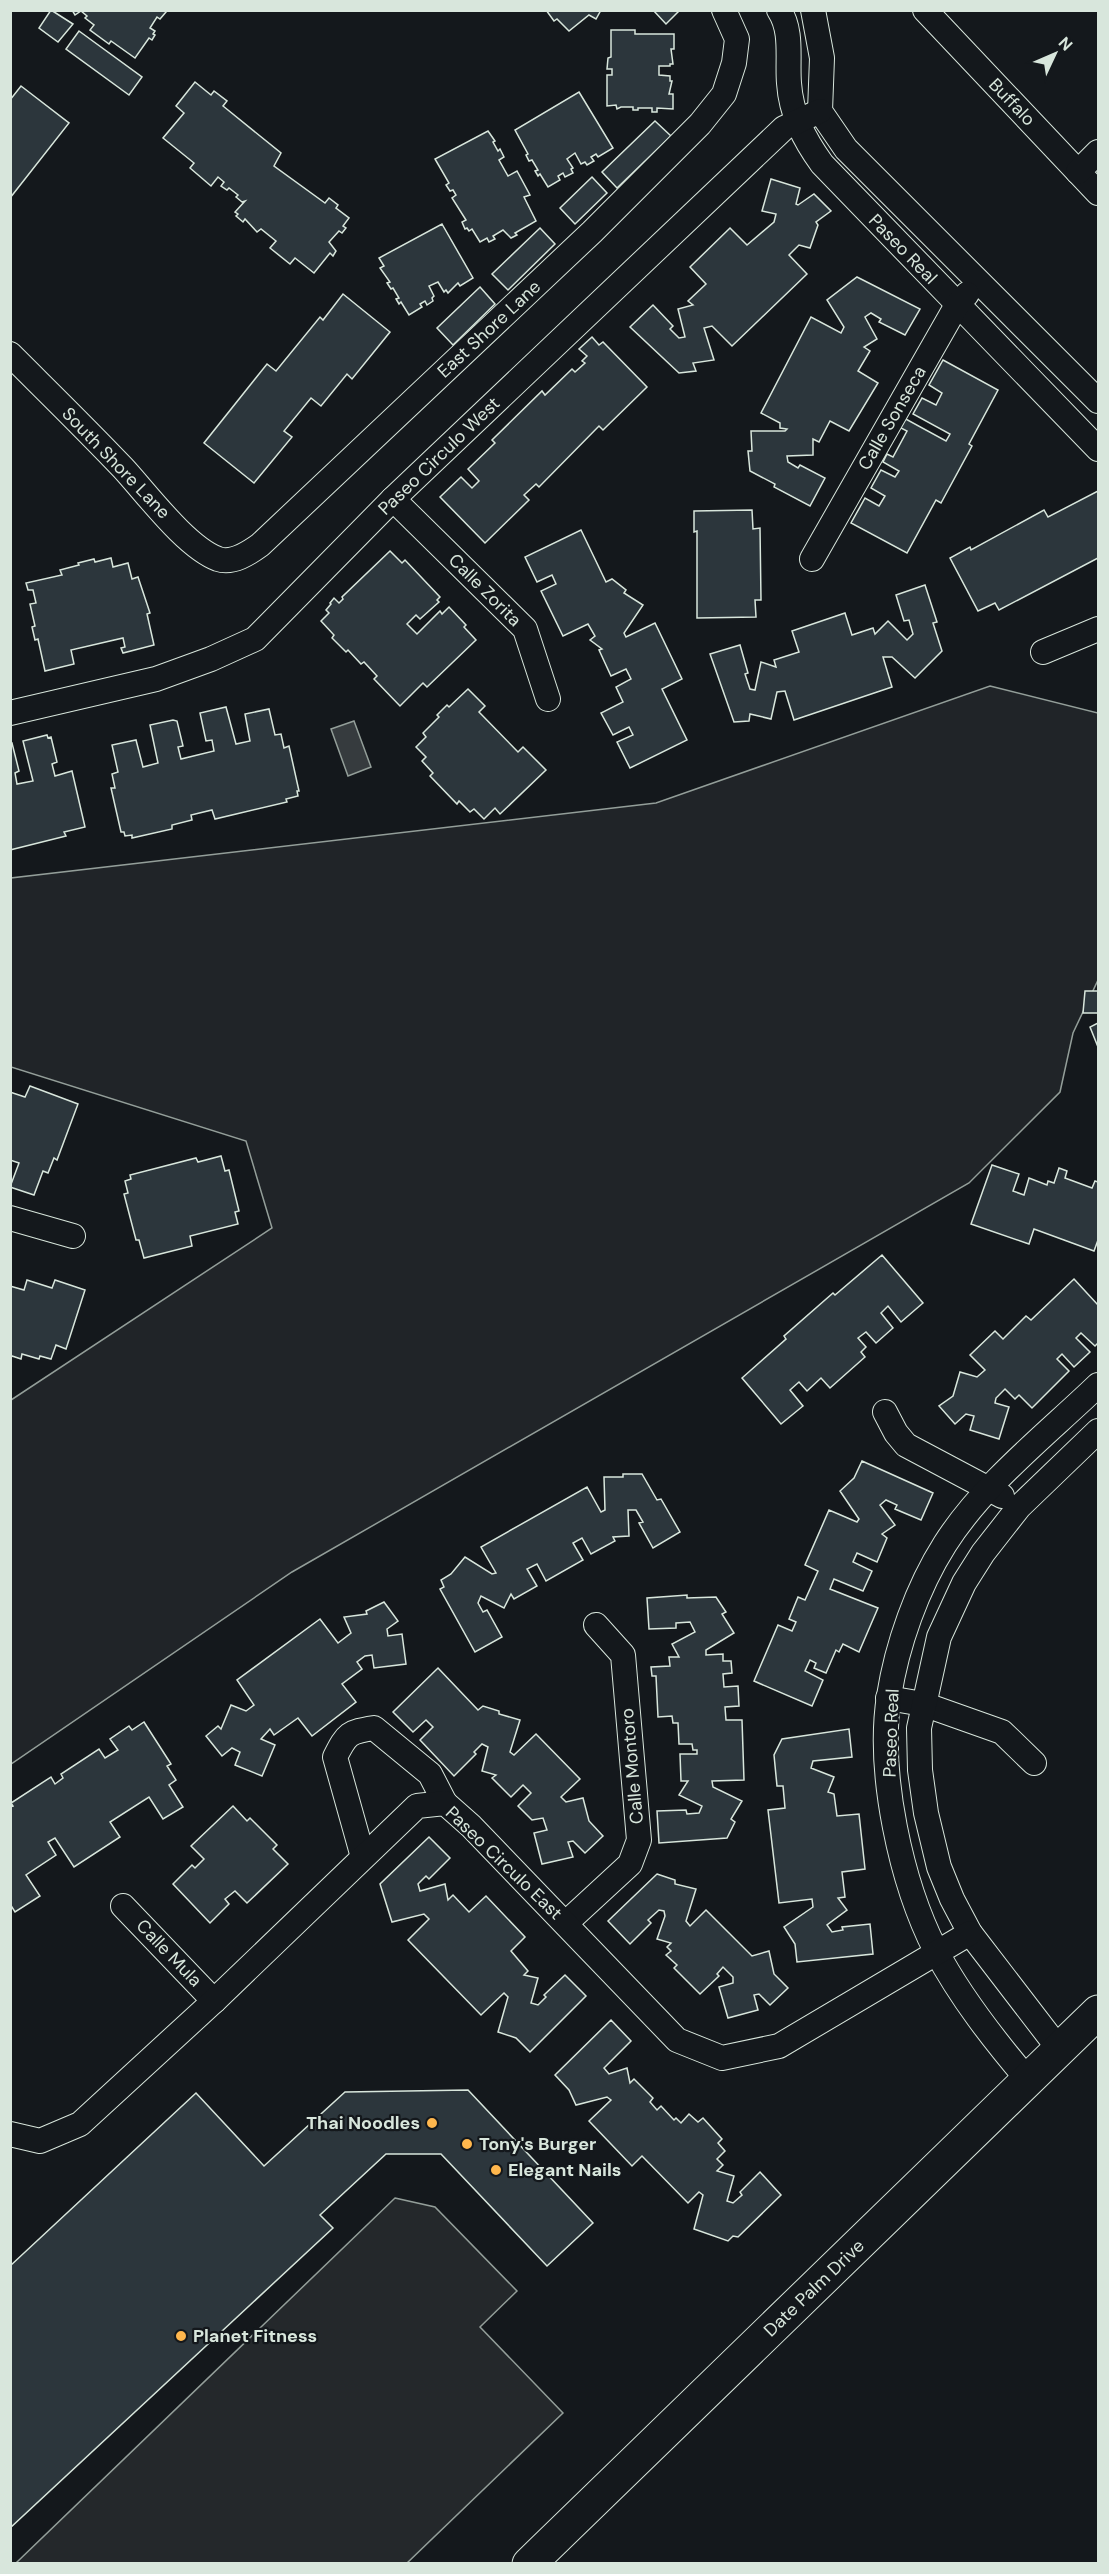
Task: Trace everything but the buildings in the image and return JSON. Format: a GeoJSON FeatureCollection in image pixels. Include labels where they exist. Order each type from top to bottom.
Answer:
{"type":"FeatureCollection","features":[{"type":"Feature","properties":{"kind":"main road","name":"Date Palm Drive"},"geometry":{"type":"LineString","coordinates":[[529,2564],[1098,2012]]}},
{"type":"Feature","properties":{"kind":"street","name":"East Shore Lane"},"geometry":{"type":"LineString","coordinates":[[228,560],[244,555],[260,545],[592,232],[700,124],[724,94],[730,77],[737,39],[724,10]]}},
{"type":"Feature","properties":{"kind":"street","name":"Buffalo"},"geometry":{"type":"LineString","coordinates":[[925,10],[1098,193]]}},
{"type":"Feature","properties":{"kind":"street"},"geometry":{"type":"LineString","coordinates":[[783,21],[817,13],[822,58],[820,111]]}},
{"type":"Feature","properties":{"kind":"street","name":"Paseo Real"},"geometry":{"type":"LineString","coordinates":[[783,21],[788,82],[797,122],[808,146],[822,164],[1098,449]]}},
{"type":"Feature","properties":{"kind":"street","name":"Paseo Real"},"geometry":{"type":"LineString","coordinates":[[820,111],[846,149],[1098,401]]}},
{"type":"Feature","properties":{"kind":"street","name":"Paseo Circulo West"},"geometry":{"type":"LineString","coordinates":[[10,713],[156,679],[211,659],[255,639],[393,499],[784,128],[820,111]]}},
{"type":"Feature","properties":{"kind":"street"},"geometry":{"type":"LineString","coordinates":[[1078,172],[1098,152]]}},
{"type":"Feature","properties":{"kind":"street","name":"Calle Sonseca"},"geometry":{"type":"LineString","coordinates":[[812,559],[957,305],[980,282]]}},
{"type":"Feature","properties":{"kind":"street","name":"South Shore Lane"},"geometry":{"type":"LineString","coordinates":[[10,354],[122,467],[186,536],[204,552],[221,560],[228,560]]}},
{"type":"Feature","properties":{"kind":"street","name":"Calle Zorita"},"geometry":{"type":"LineString","coordinates":[[393,499],[525,629],[548,699]]}},
{"type":"Feature","properties":{"kind":"street"},"geometry":{"type":"LineString","coordinates":[[1043,652],[1098,629]]}},
{"type":"Feature","properties":{"kind":"street"},"geometry":{"type":"LineString","coordinates":[[10,1218],[73,1236]]}},
{"type":"Feature","properties":{"kind":"street","name":"Paseo Real"},"geometry":{"type":"LineString","coordinates":[[1028,2080],[991,2035],[936,1951],[904,1871],[889,1788],[888,1698],[897,1658],[927,1578],[945,1545],[989,1489],[1098,1385]]}},
{"type":"Feature","properties":{"kind":"street"},"geometry":{"type":"LineString","coordinates":[[885,1412],[896,1433],[906,1445],[1019,1507]]}},
{"type":"Feature","properties":{"kind":"street","name":"Paseo Real"},"geometry":{"type":"LineString","coordinates":[[1059,2049],[970,1933],[952,1899],[939,1867],[926,1813],[920,1770],[919,1728],[939,1637],[950,1611],[983,1553],[1019,1507],[1098,1431]]}},
{"type":"Feature","properties":{"kind":"street","name":"Calle Montoro"},"geometry":{"type":"LineString","coordinates":[[566,1923],[630,1864],[639,1840],[623,1655],[596,1625]]}},
{"type":"Feature","properties":{"kind":"street"},"geometry":{"type":"LineString","coordinates":[[888,1698],[923,1704],[1002,1732],[1034,1763]]}},
{"type":"Feature","properties":{"kind":"street"},"geometry":{"type":"LineString","coordinates":[[363,1857],[335,1756],[353,1731],[374,1728],[430,1774],[445,1803]]}},
{"type":"Feature","properties":{"kind":"street","name":"Paseo Circulo East"},"geometry":{"type":"LineString","coordinates":[[10,2134],[40,2141],[80,2124],[214,2001],[417,1806],[445,1803],[471,1826],[566,1923],[677,2040],[722,2058],[779,2046],[936,1951],[970,1933]]}},
{"type":"Feature","properties":{"kind":"street","name":"Calle Mula"},"geometry":{"type":"LineString","coordinates":[[123,1906],[214,2001]]}},
{"type":"Feature","properties":{"kind":"shaded area"},"geometry":{"type":"Polygon","coordinates":[[[990,686],[1098,713],[1098,980],[1073,1033],[1060,1092],[969,1183],[292,1572],[11,1764],[11,1400],[272,1228],[246,1141],[11,1067],[11,878],[656,803],[990,686]]]}},
{"type":"Feature","properties":{"kind":"shaded area"},"geometry":{"type":"Polygon","coordinates":[[[354,721],[371,767],[348,776],[331,729],[354,721]]]}},
{"type":"Feature","properties":{"kind":"shaded area"},"geometry":{"type":"Polygon","coordinates":[[[395,2198],[435,2207],[517,2291],[480,2327],[563,2413],[407,2563],[16,2563],[395,2198]]]}},
{"type":"Feature","properties":{"kind":"place","name":"Thai Noodles"},"geometry":{"type":"Point","coordinates":[432,2123]}},
{"type":"Feature","properties":{"kind":"place","name":"Tony's Burger"},"geometry":{"type":"Point","coordinates":[467,2144]}},
{"type":"Feature","properties":{"kind":"place","name":"Elegant Nails"},"geometry":{"type":"Point","coordinates":[496,2170]}},
{"type":"Feature","properties":{"kind":"place","name":"Planet Fitness"},"geometry":{"type":"Point","coordinates":[181,2336]}}]}
